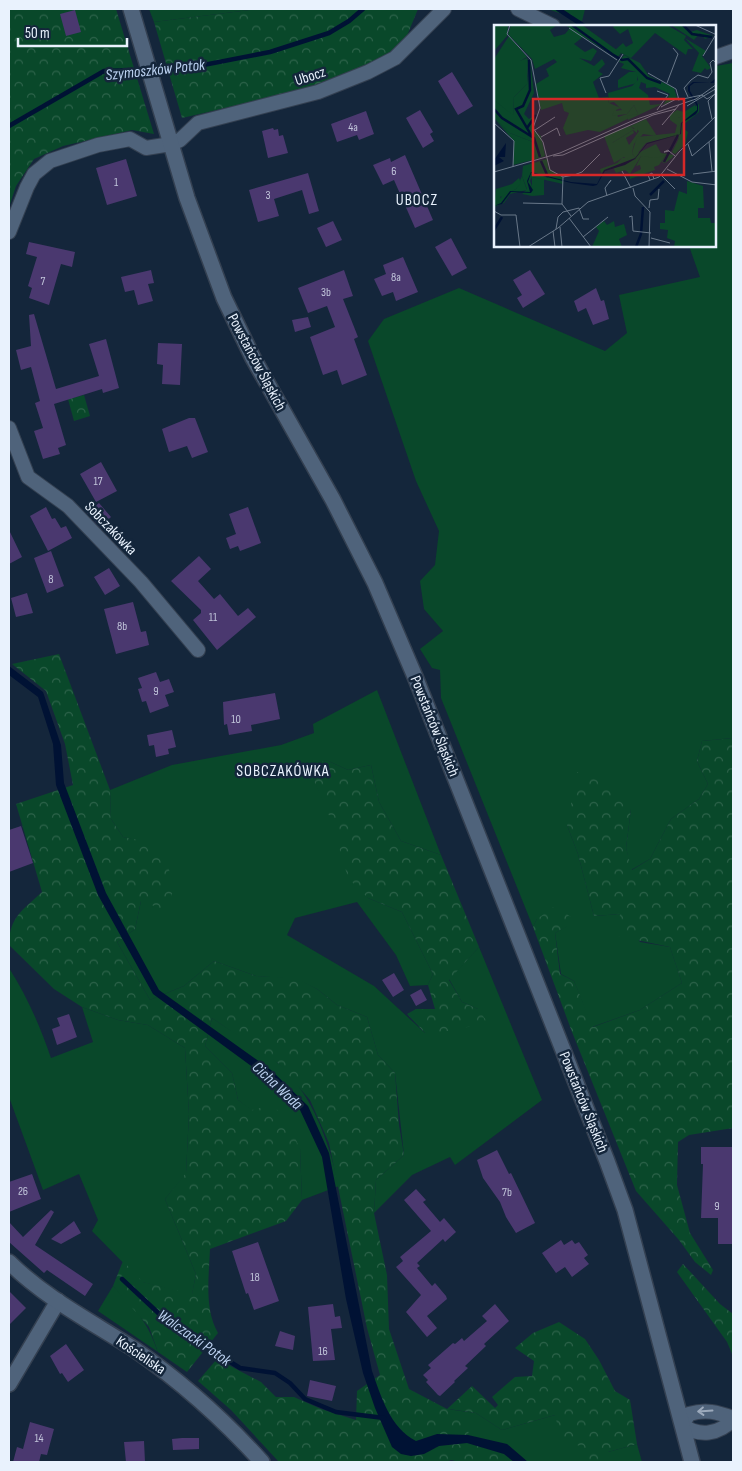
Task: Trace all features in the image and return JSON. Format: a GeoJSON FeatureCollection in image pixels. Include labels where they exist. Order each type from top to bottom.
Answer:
{"type":"FeatureCollection","features":[{"type":"Feature","properties":{"kind":"street","name":"Powstańców Śląskich"},"geometry":{"type":"LineString","coordinates":[[131,9],[170,144],[202,244],[224,298],[253,358],[346,525],[375,583],[416,679],[625,1210],[692,1462]]}},
{"type":"Feature","properties":{"kind":"street","name":"Ubocz"},"geometry":{"type":"LineString","coordinates":[[170,144],[180,140],[198,123],[318,92],[368,72],[395,58],[444,9]]}},
{"type":"Feature","properties":{"kind":"street"},"geometry":{"type":"LineString","coordinates":[[518,9],[551,25]]}},
{"type":"Feature","properties":{"kind":"street"},"geometry":{"type":"LineString","coordinates":[[717,57],[733,51]]}},
{"type":"Feature","properties":{"kind":"street"},"geometry":{"type":"LineString","coordinates":[[9,232],[34,174],[50,161],[114,141],[130,139],[146,148],[170,144]]}},
{"type":"Feature","properties":{"kind":"street","name":"Sobczakówka"},"geometry":{"type":"LineString","coordinates":[[9,428],[28,477],[68,506],[141,582],[198,650]]}},
{"type":"Feature","properties":{"kind":"street","name":"Kościeliska"},"geometry":{"type":"LineString","coordinates":[[9,1262],[29,1281],[136,1351],[185,1386],[226,1423],[262,1462]]}},
{"type":"Feature","properties":{"kind":"street"},"geometry":{"type":"LineString","coordinates":[[9,1384],[58,1301]]}},
{"type":"Feature","properties":{"kind":"street"},"geometry":{"type":"LineString","coordinates":[[717,1410],[733,1418],[726,1428],[719,1430],[694,1433],[682,1425],[689,1414],[699,1411],[717,1410]]}},
{"type":"Feature","properties":{"kind":"green space"},"geometry":{"type":"Polygon","coordinates":[[[9,9],[116,9],[154,134],[132,130],[63,146],[34,159],[16,186],[9,207],[9,9]]]}},
{"type":"Feature","properties":{"kind":"green space"},"geometry":{"type":"Polygon","coordinates":[[[149,9],[257,9],[154,22],[149,9]]]}},
{"type":"Feature","properties":{"kind":"green space"},"geometry":{"type":"Polygon","coordinates":[[[257,9],[418,9],[404,43],[373,74],[182,118],[154,22],[257,9]]]}},
{"type":"Feature","properties":{"kind":"green space"},"geometry":{"type":"Polygon","coordinates":[[[548,9],[585,9],[582,21],[548,9]]]}},
{"type":"Feature","properties":{"kind":"green space"},"geometry":{"type":"Polygon","coordinates":[[[733,63],[733,738],[702,741],[697,761],[708,784],[699,799],[671,819],[650,859],[631,870],[626,848],[631,809],[567,825],[578,854],[594,916],[620,914],[640,942],[670,947],[682,983],[640,1010],[592,1027],[574,981],[561,974],[555,933],[567,926],[537,919],[533,927],[441,698],[440,670],[432,668],[420,649],[443,631],[424,609],[420,581],[435,565],[439,531],[416,481],[368,341],[384,319],[459,288],[605,351],[627,333],[619,295],[700,277],[690,248],[717,248],[717,66],[733,63]]]}},
{"type":"Feature","properties":{"kind":"green space"},"geometry":{"type":"Polygon","coordinates":[[[84,395],[90,416],[74,421],[68,399],[84,395]]]}},
{"type":"Feature","properties":{"kind":"green space"},"geometry":{"type":"Polygon","coordinates":[[[59,654],[110,790],[111,819],[123,837],[145,841],[167,863],[174,887],[167,911],[141,901],[135,929],[117,942],[150,1000],[184,986],[214,961],[256,976],[296,978],[317,989],[337,1005],[367,1017],[378,1055],[395,1073],[399,1125],[404,1155],[376,1180],[374,1213],[387,1275],[389,1329],[409,1389],[447,1409],[472,1386],[495,1408],[498,1405],[492,1397],[515,1377],[532,1376],[534,1361],[515,1348],[533,1333],[559,1322],[585,1339],[599,1360],[615,1391],[630,1400],[637,1444],[608,1452],[608,1462],[583,1462],[583,1447],[561,1440],[555,1415],[502,1430],[476,1413],[449,1409],[469,1420],[468,1443],[504,1454],[514,1462],[460,1462],[451,1460],[447,1462],[279,1462],[231,1410],[198,1381],[217,1359],[261,1382],[276,1397],[294,1397],[321,1409],[356,1420],[357,1391],[380,1375],[367,1328],[329,1143],[310,1100],[278,1063],[212,1018],[205,1046],[232,1073],[238,1100],[252,1110],[272,1105],[287,1119],[300,1149],[302,1200],[286,1221],[210,1249],[209,1303],[218,1333],[187,1372],[158,1352],[149,1327],[113,1286],[123,1261],[143,1282],[192,1294],[196,1274],[165,1199],[186,1173],[189,1114],[185,1048],[148,1025],[118,1020],[82,1007],[54,989],[9,945],[11,927],[14,921],[23,909],[42,892],[16,804],[73,785],[65,744],[46,691],[12,664],[59,654]]]}},
{"type":"Feature","properties":{"kind":"green space"},"geometry":{"type":"Polygon","coordinates":[[[377,690],[441,855],[401,841],[379,802],[371,765],[348,770],[326,760],[308,767],[368,898],[402,912],[433,974],[428,985],[410,986],[396,955],[357,902],[295,918],[287,935],[374,986],[425,1033],[478,1009],[462,1002],[449,979],[479,947],[542,1100],[455,1165],[450,1157],[412,1175],[374,1213],[376,1180],[404,1155],[395,1073],[378,1055],[367,1017],[337,1005],[317,989],[296,979],[256,976],[214,961],[184,986],[150,1000],[117,942],[135,929],[141,901],[145,842],[123,837],[111,819],[110,790],[172,765],[281,745],[314,733],[313,724],[377,690]]]}},
{"type":"Feature","properties":{"kind":"green space"},"geometry":{"type":"Polygon","coordinates":[[[733,738],[733,1128],[689,1135],[678,1142],[677,1185],[690,1233],[713,1270],[711,1275],[695,1262],[679,1240],[636,1191],[572,1032],[533,927],[537,919],[555,906],[571,917],[568,926],[555,933],[560,974],[574,981],[593,1027],[640,1010],[682,983],[670,947],[618,936],[620,914],[594,916],[578,854],[567,825],[577,772],[621,790],[631,809],[626,848],[632,870],[650,859],[671,819],[699,799],[708,784],[697,761],[702,741],[733,738]]]}},
{"type":"Feature","properties":{"kind":"green space"},"geometry":{"type":"Polygon","coordinates":[[[326,760],[348,770],[371,765],[379,802],[401,841],[441,855],[479,947],[449,980],[462,1002],[478,1009],[488,1023],[442,1032],[425,1033],[407,1014],[416,1009],[435,1009],[428,985],[433,974],[402,912],[368,898],[348,878],[331,820],[308,767],[326,760]]]}},
{"type":"Feature","properties":{"kind":"green space"},"geometry":{"type":"Polygon","coordinates":[[[9,968],[33,1011],[51,1058],[93,1042],[82,1007],[118,1020],[148,1025],[185,1048],[189,1114],[186,1174],[165,1199],[196,1274],[192,1295],[142,1282],[92,1231],[98,1220],[79,1174],[43,1190],[9,1097],[9,968]]]}},
{"type":"Feature","properties":{"kind":"green space"},"geometry":{"type":"Polygon","coordinates":[[[212,1018],[272,1057],[302,1091],[318,1120],[330,1152],[339,1186],[302,1200],[300,1149],[238,1100],[232,1073],[205,1046],[212,1018]]]}},
{"type":"Feature","properties":{"kind":"green space"},"geometry":{"type":"Polygon","coordinates":[[[683,1264],[720,1304],[733,1314],[733,1356],[727,1342],[677,1272],[683,1264]]]}},
{"type":"Feature","properties":{"kind":"green space"},"geometry":{"type":"Polygon","coordinates":[[[113,1286],[140,1316],[150,1332],[158,1352],[98,1311],[113,1286]]]}},
{"type":"Feature","properties":{"kind":"green space"},"geometry":{"type":"Polygon","coordinates":[[[447,1409],[476,1413],[502,1430],[555,1415],[583,1447],[583,1462],[514,1462],[504,1454],[467,1443],[447,1409]]]}},
{"type":"Feature","properties":{"kind":"green space"},"geometry":{"type":"Polygon","coordinates":[[[637,1444],[642,1462],[608,1462],[608,1452],[637,1444]]]}},
{"type":"Feature","properties":{"kind":"water","name":"Cicha Woda"},"geometry":{"type":"Polygon","coordinates":[[[9,666],[43,692],[61,745],[64,783],[106,893],[159,990],[271,1070],[308,1106],[329,1153],[372,1371],[383,1401],[393,1420],[399,1428],[416,1441],[437,1434],[468,1435],[507,1444],[528,1462],[514,1462],[504,1454],[467,1443],[439,1446],[424,1454],[411,1456],[401,1454],[392,1447],[375,1408],[363,1373],[346,1299],[322,1157],[300,1110],[265,1076],[153,994],[98,895],[56,785],[53,744],[38,697],[9,675],[9,666]]]}},
{"type":"Feature","properties":{"kind":"building"},"geometry":{"type":"Polygon","coordinates":[[[75,10],[81,32],[66,36],[60,14],[75,10]]]}},
{"type":"Feature","properties":{"kind":"building"},"geometry":{"type":"Polygon","coordinates":[[[452,72],[473,106],[458,115],[438,81],[452,72]]]}},
{"type":"Feature","properties":{"kind":"building"},"geometry":{"type":"Polygon","coordinates":[[[420,110],[433,132],[430,134],[434,141],[423,148],[406,118],[420,110]]]}},
{"type":"Feature","properties":{"kind":"building"},"geometry":{"type":"Polygon","coordinates":[[[366,111],[374,134],[359,140],[357,135],[337,142],[331,124],[366,111]]]}},
{"type":"Feature","properties":{"kind":"building"},"geometry":{"type":"Polygon","coordinates":[[[273,128],[274,130],[278,129],[279,136],[283,135],[288,153],[268,158],[262,131],[273,128]]]}},
{"type":"Feature","properties":{"kind":"building"},"geometry":{"type":"Polygon","coordinates":[[[405,155],[433,220],[415,228],[394,180],[383,185],[373,165],[390,158],[391,162],[405,155]]]}},
{"type":"Feature","properties":{"kind":"building"},"geometry":{"type":"Polygon","coordinates":[[[126,159],[137,196],[107,205],[96,168],[126,159]]]}},
{"type":"Feature","properties":{"kind":"building"},"geometry":{"type":"Polygon","coordinates":[[[308,173],[319,211],[309,214],[302,190],[274,199],[279,216],[258,222],[249,190],[308,173]]]}},
{"type":"Feature","properties":{"kind":"building"},"geometry":{"type":"Polygon","coordinates":[[[333,221],[342,240],[326,247],[317,228],[333,221]]]}},
{"type":"Feature","properties":{"kind":"building"},"geometry":{"type":"Polygon","coordinates":[[[451,238],[467,268],[452,276],[435,247],[451,238]]]}},
{"type":"Feature","properties":{"kind":"building"},"geometry":{"type":"Polygon","coordinates":[[[29,242],[75,252],[72,267],[61,264],[49,305],[29,298],[32,288],[28,286],[37,257],[26,254],[29,242]]]}},
{"type":"Feature","properties":{"kind":"building"},"geometry":{"type":"Polygon","coordinates":[[[403,257],[418,292],[396,301],[393,292],[382,296],[374,279],[386,274],[383,265],[403,257]]]}},
{"type":"Feature","properties":{"kind":"building"},"geometry":{"type":"Polygon","coordinates":[[[151,270],[154,283],[148,284],[153,301],[138,305],[134,290],[125,292],[121,277],[151,270]]]}},
{"type":"Feature","properties":{"kind":"building"},"geometry":{"type":"Polygon","coordinates":[[[344,270],[353,296],[343,299],[358,337],[354,339],[367,375],[342,385],[337,370],[323,375],[310,337],[335,327],[327,306],[308,313],[298,288],[344,270]]]}},
{"type":"Feature","properties":{"kind":"building"},"geometry":{"type":"Polygon","coordinates":[[[530,270],[545,294],[523,308],[517,298],[522,295],[513,280],[530,270]]]}},
{"type":"Feature","properties":{"kind":"building"},"geometry":{"type":"Polygon","coordinates":[[[596,288],[601,301],[604,300],[609,319],[593,325],[586,308],[578,312],[574,301],[596,288]]]}},
{"type":"Feature","properties":{"kind":"building"},"geometry":{"type":"Polygon","coordinates":[[[34,314],[56,389],[99,376],[89,344],[106,339],[119,388],[103,393],[102,389],[54,404],[66,445],[58,448],[60,454],[43,459],[34,431],[43,428],[35,403],[40,401],[31,367],[21,370],[16,350],[31,346],[29,315],[34,314]]]}},
{"type":"Feature","properties":{"kind":"building"},"geometry":{"type":"Polygon","coordinates":[[[308,317],[311,327],[295,332],[292,320],[308,317]]]}},
{"type":"Feature","properties":{"kind":"building"},"geometry":{"type":"Polygon","coordinates":[[[158,343],[182,344],[180,385],[162,384],[163,365],[157,364],[158,343]]]}},
{"type":"Feature","properties":{"kind":"building"},"geometry":{"type":"Polygon","coordinates":[[[189,418],[195,418],[208,452],[192,458],[187,446],[169,452],[162,429],[189,418]]]}},
{"type":"Feature","properties":{"kind":"building"},"geometry":{"type":"Polygon","coordinates":[[[101,462],[117,491],[96,502],[80,474],[101,462]]]}},
{"type":"Feature","properties":{"kind":"building"},"geometry":{"type":"Polygon","coordinates":[[[99,503],[111,517],[100,527],[87,513],[99,503]]]}},
{"type":"Feature","properties":{"kind":"building"},"geometry":{"type":"Polygon","coordinates":[[[46,507],[52,519],[55,518],[61,528],[66,526],[72,538],[48,551],[30,516],[46,507]]]}},
{"type":"Feature","properties":{"kind":"building"},"geometry":{"type":"Polygon","coordinates":[[[248,507],[261,543],[240,551],[238,546],[230,549],[226,538],[236,534],[229,514],[248,507]]]}},
{"type":"Feature","properties":{"kind":"building"},"geometry":{"type":"Polygon","coordinates":[[[9,530],[22,557],[9,564],[9,530]]]}},
{"type":"Feature","properties":{"kind":"building"},"geometry":{"type":"Polygon","coordinates":[[[51,551],[64,586],[47,593],[34,558],[51,551]]]}},
{"type":"Feature","properties":{"kind":"building"},"geometry":{"type":"Polygon","coordinates":[[[199,556],[211,569],[198,581],[214,599],[220,594],[238,616],[248,608],[256,617],[217,650],[193,620],[201,613],[201,610],[171,581],[199,556]]]}},
{"type":"Feature","properties":{"kind":"building"},"geometry":{"type":"Polygon","coordinates":[[[109,568],[120,586],[105,595],[94,577],[109,568]]]}},
{"type":"Feature","properties":{"kind":"building"},"geometry":{"type":"Polygon","coordinates":[[[27,593],[33,613],[16,617],[11,598],[27,593]]]}},
{"type":"Feature","properties":{"kind":"building"},"geometry":{"type":"Polygon","coordinates":[[[133,602],[141,632],[146,631],[149,645],[116,654],[104,609],[133,602]]]}},
{"type":"Feature","properties":{"kind":"building"},"geometry":{"type":"Polygon","coordinates":[[[156,672],[160,682],[169,679],[174,692],[165,695],[169,706],[150,713],[146,701],[142,702],[138,689],[142,688],[138,678],[156,672]]]}},
{"type":"Feature","properties":{"kind":"building"},"geometry":{"type":"Polygon","coordinates":[[[275,693],[280,719],[251,725],[252,731],[229,735],[227,724],[224,725],[223,702],[275,693]]]}},
{"type":"Feature","properties":{"kind":"building"},"geometry":{"type":"Polygon","coordinates":[[[172,730],[176,747],[168,749],[169,754],[156,757],[154,745],[149,746],[147,735],[172,730]]]}},
{"type":"Feature","properties":{"kind":"building"},"geometry":{"type":"Polygon","coordinates":[[[21,826],[33,863],[9,872],[9,830],[21,826]]]}},
{"type":"Feature","properties":{"kind":"building"},"geometry":{"type":"Polygon","coordinates":[[[394,973],[404,990],[393,997],[382,980],[394,973]]]}},
{"type":"Feature","properties":{"kind":"building"},"geometry":{"type":"Polygon","coordinates":[[[421,989],[427,1000],[416,1006],[410,995],[421,989]]]}},
{"type":"Feature","properties":{"kind":"building"},"geometry":{"type":"Polygon","coordinates":[[[69,1014],[77,1037],[57,1045],[52,1029],[60,1026],[57,1018],[69,1014]]]}},
{"type":"Feature","properties":{"kind":"building"},"geometry":{"type":"Polygon","coordinates":[[[701,1147],[733,1147],[733,1244],[718,1244],[718,1218],[701,1218],[703,1164],[701,1164],[701,1147]]]}},
{"type":"Feature","properties":{"kind":"building"},"geometry":{"type":"Polygon","coordinates":[[[497,1150],[509,1174],[511,1173],[535,1223],[516,1233],[506,1217],[500,1202],[483,1178],[477,1160],[497,1150]]]}},
{"type":"Feature","properties":{"kind":"building"},"geometry":{"type":"Polygon","coordinates":[[[32,1174],[41,1199],[9,1212],[9,1182],[32,1174]]]}},
{"type":"Feature","properties":{"kind":"building"},"geometry":{"type":"Polygon","coordinates":[[[416,1189],[426,1200],[423,1202],[440,1222],[444,1218],[456,1232],[445,1242],[443,1239],[417,1263],[420,1266],[417,1268],[432,1286],[435,1283],[447,1299],[427,1316],[437,1328],[427,1337],[406,1312],[421,1295],[396,1267],[403,1261],[400,1257],[431,1231],[404,1200],[416,1189]]]}},
{"type":"Feature","properties":{"kind":"building"},"geometry":{"type":"Polygon","coordinates":[[[51,1210],[54,1212],[35,1245],[93,1284],[85,1296],[47,1270],[44,1273],[9,1242],[9,1222],[23,1237],[51,1210]]]}},
{"type":"Feature","properties":{"kind":"building"},"geometry":{"type":"Polygon","coordinates":[[[74,1221],[81,1233],[61,1244],[51,1239],[74,1221]]]}},
{"type":"Feature","properties":{"kind":"building"},"geometry":{"type":"Polygon","coordinates":[[[561,1240],[564,1245],[572,1240],[575,1244],[579,1242],[588,1255],[584,1258],[589,1264],[572,1277],[565,1267],[556,1273],[542,1253],[561,1240]]]}},
{"type":"Feature","properties":{"kind":"building"},"geometry":{"type":"Polygon","coordinates":[[[258,1242],[279,1301],[254,1310],[248,1293],[246,1294],[232,1251],[258,1242]]]}},
{"type":"Feature","properties":{"kind":"building"},"geometry":{"type":"Polygon","coordinates":[[[9,1291],[26,1308],[9,1325],[9,1291]]]}},
{"type":"Feature","properties":{"kind":"building"},"geometry":{"type":"Polygon","coordinates":[[[333,1304],[335,1317],[340,1316],[342,1328],[331,1329],[335,1360],[313,1361],[308,1307],[333,1304]]]}},
{"type":"Feature","properties":{"kind":"building"},"geometry":{"type":"Polygon","coordinates":[[[495,1304],[509,1321],[484,1344],[486,1346],[465,1366],[468,1368],[455,1382],[440,1396],[438,1395],[426,1382],[428,1380],[423,1375],[431,1368],[428,1365],[453,1343],[455,1344],[462,1338],[464,1341],[487,1321],[482,1316],[495,1304]]]}},
{"type":"Feature","properties":{"kind":"building"},"geometry":{"type":"Polygon","coordinates":[[[280,1331],[295,1336],[293,1350],[275,1346],[280,1331]]]}},
{"type":"Feature","properties":{"kind":"building"},"geometry":{"type":"Polygon","coordinates":[[[66,1344],[84,1370],[68,1382],[62,1373],[60,1374],[50,1356],[66,1344]]]}},
{"type":"Feature","properties":{"kind":"building"},"geometry":{"type":"Polygon","coordinates":[[[310,1380],[336,1386],[332,1401],[307,1396],[310,1380]]]}},
{"type":"Feature","properties":{"kind":"building"},"geometry":{"type":"Polygon","coordinates":[[[30,1422],[54,1429],[47,1455],[41,1454],[39,1462],[13,1462],[17,1447],[23,1449],[30,1422]]]}},
{"type":"Feature","properties":{"kind":"building"},"geometry":{"type":"Polygon","coordinates":[[[199,1438],[199,1449],[173,1450],[172,1439],[199,1438]]]}},
{"type":"Feature","properties":{"kind":"building"},"geometry":{"type":"Polygon","coordinates":[[[144,1441],[145,1462],[126,1462],[124,1442],[144,1441]]]}},
{"type":"Feature","properties":{"kind":"waterway","name":"Szymoszków Potok"},"geometry":{"type":"LineString","coordinates":[[9,126],[104,71],[183,69],[270,52],[329,33],[349,21],[363,9]]}},
{"type":"Feature","properties":{"kind":"waterway"},"geometry":{"type":"LineString","coordinates":[[558,9],[582,25]]}},
{"type":"Feature","properties":{"kind":"waterway","name":"Walczacki Potok"},"geometry":{"type":"LineString","coordinates":[[122,1279],[170,1324],[240,1368],[275,1373],[290,1383],[305,1399],[336,1412],[384,1418]]}},
{"type":"Feature","properties":{"kind":"district","name":"UBOCZ"},"geometry":{"type":"Point","coordinates":[417,199]}},
{"type":"Feature","properties":{"kind":"district","name":"SOBCZAKÓWKA"},"geometry":{"type":"Point","coordinates":[283,770]}}]}
